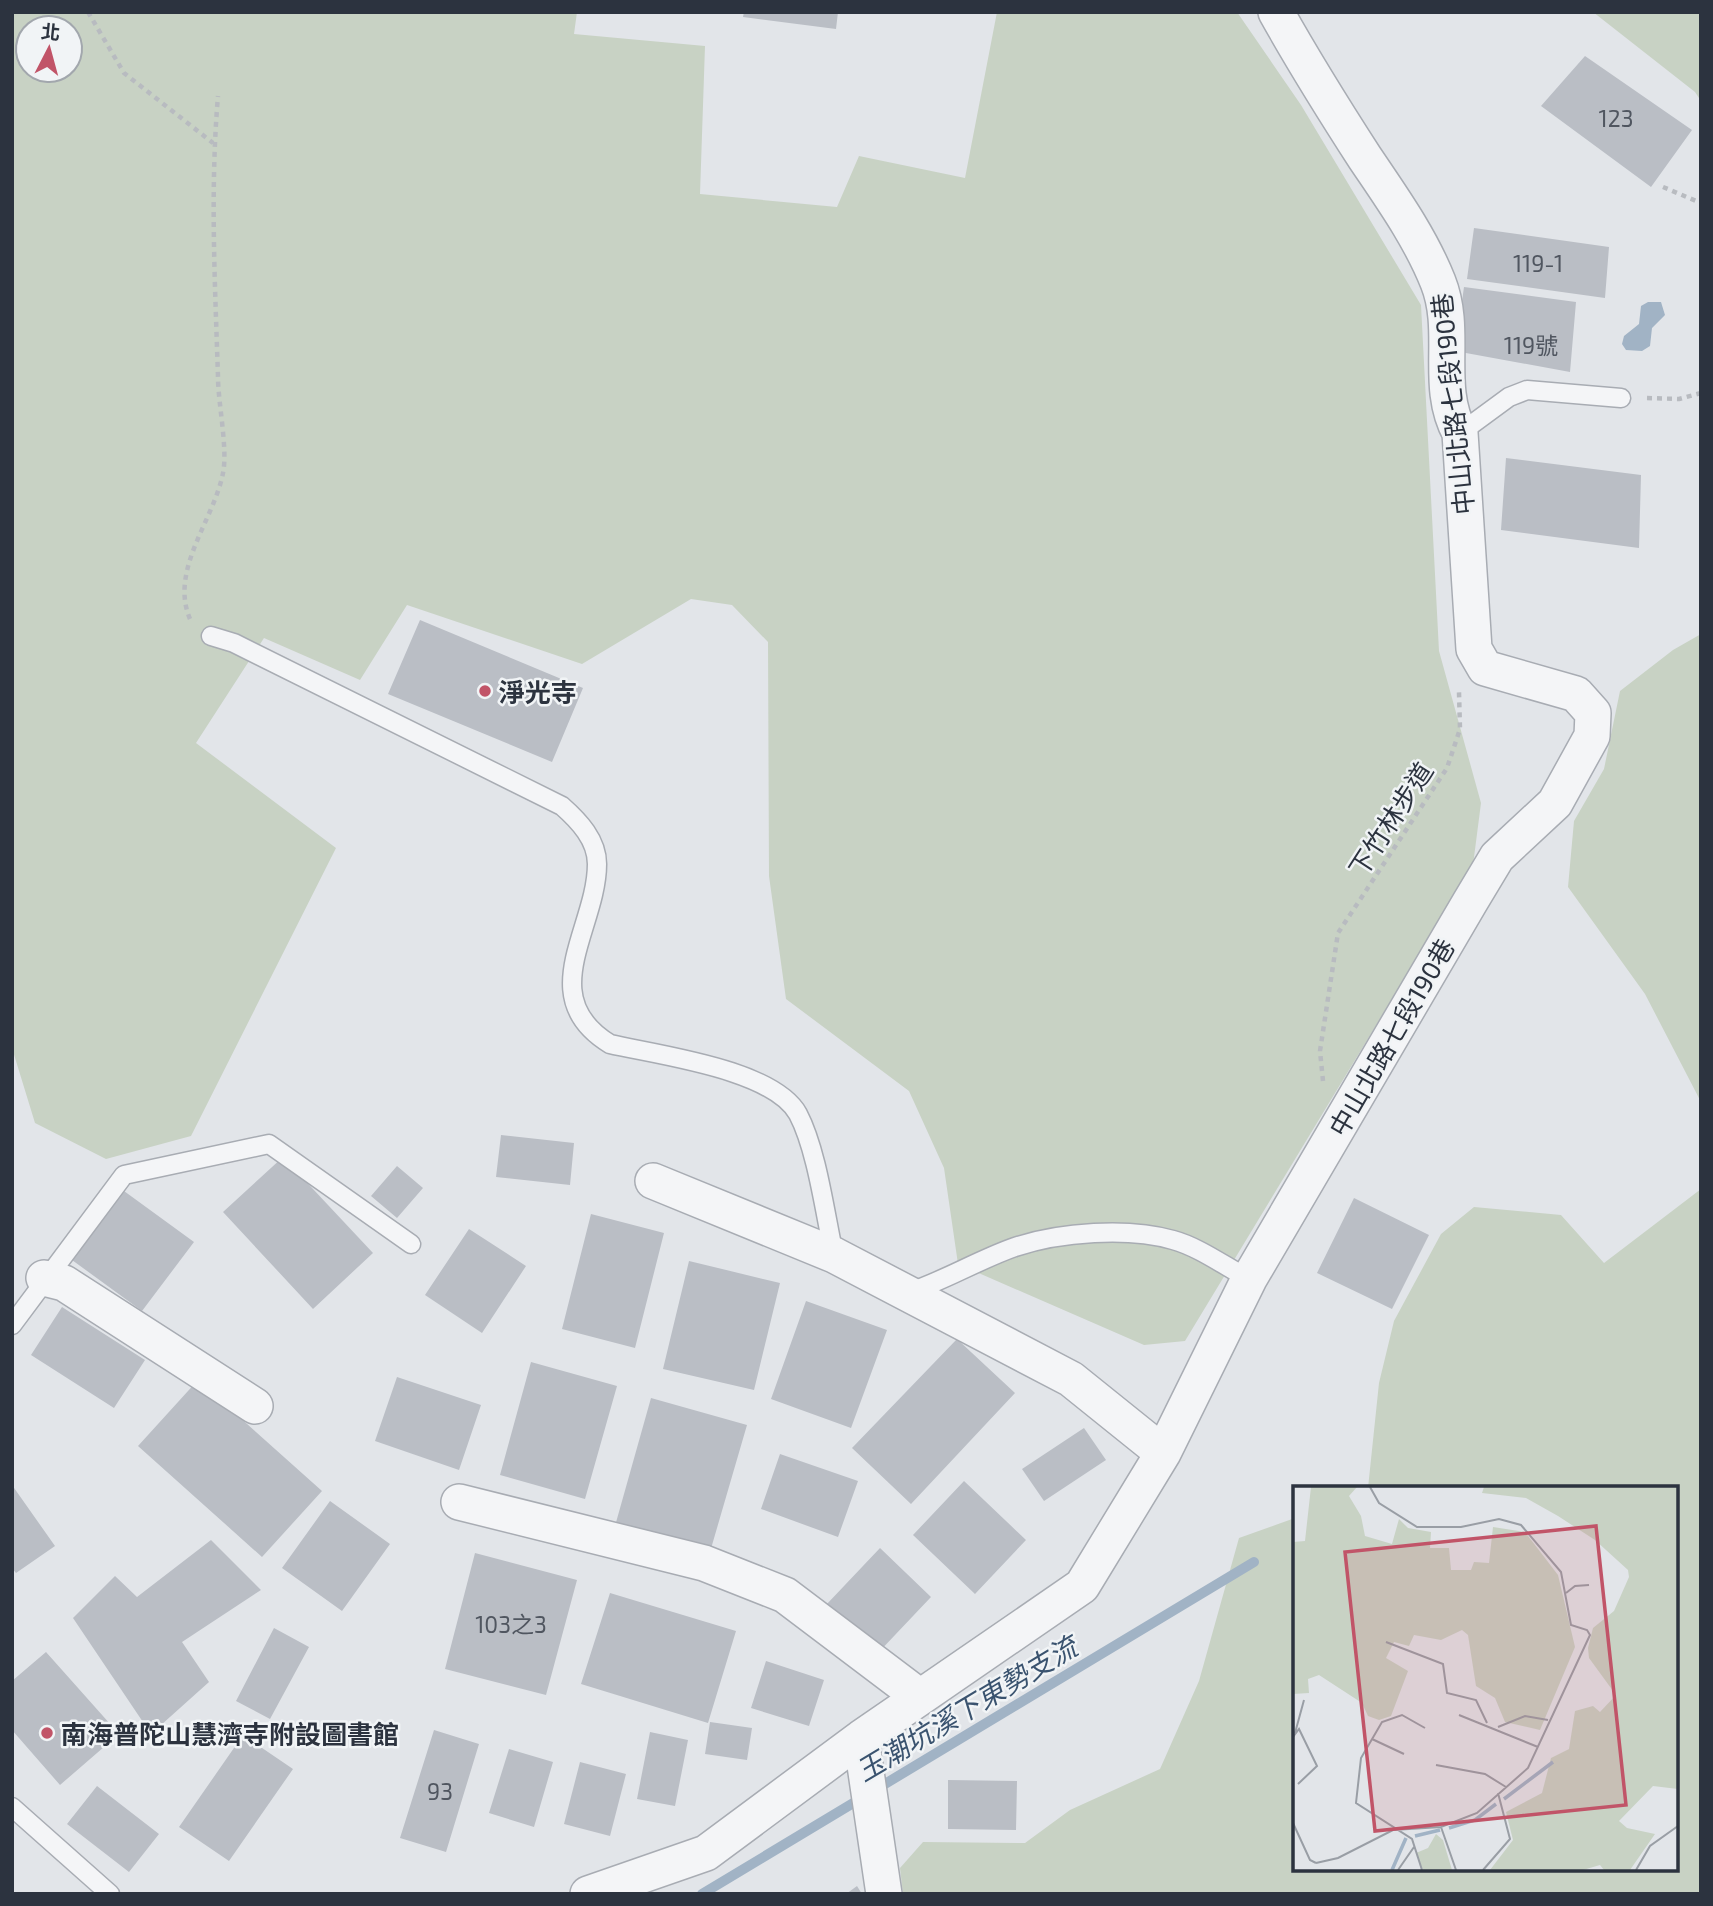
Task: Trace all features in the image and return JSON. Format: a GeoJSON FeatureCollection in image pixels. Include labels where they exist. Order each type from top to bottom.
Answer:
{"type":"FeatureCollection","features":[{"type":"Feature","properties":{"kind":"street","name":"中山北路七段190巷"},"geometry":{"type":"LineString","coordinates":[[588,1894],[706,1853],[861,1738],[1082,1586],[1163,1453],[1249,1279],[1497,857],[1555,803],[1592,736],[1593,713],[1576,695],[1485,668],[1474,649],[1460,433],[1451,417],[1446,392],[1449,329],[1440,286],[1425,250],[1320,87],[1276,12]]}},
{"type":"Feature","properties":{"kind":"street"},"geometry":{"type":"LineString","coordinates":[[653,1181],[835,1255],[1071,1379],[1163,1453]]}},
{"type":"Feature","properties":{"kind":"street"},"geometry":{"type":"LineString","coordinates":[[44,1278],[64,1283],[256,1406]]}},
{"type":"Feature","properties":{"kind":"street"},"geometry":{"type":"LineString","coordinates":[[458,1502],[705,1563],[785,1595],[920,1697]]}},
{"type":"Feature","properties":{"kind":"street"},"geometry":{"type":"LineString","coordinates":[[861,1738],[884,1894]]}},
{"type":"Feature","properties":{"kind":"lane"},"geometry":{"type":"LineString","coordinates":[[1460,433],[1509,397],[1527,390],[1621,398]]}},
{"type":"Feature","properties":{"kind":"lane"},"geometry":{"type":"LineString","coordinates":[[211,636],[234,643],[562,806],[580,822],[590,839],[597,864],[575,953],[572,993],[583,1021],[594,1034],[610,1044],[726,1071],[780,1094],[797,1112],[807,1138],[835,1255]]}},
{"type":"Feature","properties":{"kind":"lane"},"geometry":{"type":"LineString","coordinates":[[12,1325],[44,1278],[124,1174],[269,1144],[411,1244]]}},
{"type":"Feature","properties":{"kind":"lane"},"geometry":{"type":"LineString","coordinates":[[906,1293],[937,1283],[1016,1247],[1094,1232],[1137,1233],[1176,1240],[1249,1279]]}},
{"type":"Feature","properties":{"kind":"lane"},"geometry":{"type":"LineString","coordinates":[[12,1807],[110,1894]]}},
{"type":"Feature","properties":{"kind":"path"},"geometry":{"type":"LineString","coordinates":[[88,12],[124,74],[214,144]]}},
{"type":"Feature","properties":{"kind":"path"},"geometry":{"type":"LineString","coordinates":[[211,636],[198,629],[189,617],[185,594],[187,572],[224,471],[217,355],[214,144],[218,96]]}},
{"type":"Feature","properties":{"kind":"path"},"geometry":{"type":"LineString","coordinates":[[1663,187],[1701,203]]}},
{"type":"Feature","properties":{"kind":"path"},"geometry":{"type":"LineString","coordinates":[[1621,398],[1679,399],[1701,393]]}},
{"type":"Feature","properties":{"kind":"path","name":"下竹林步道"},"geometry":{"type":"LineString","coordinates":[[1323,1088],[1320,1051],[1338,933],[1447,768],[1460,729],[1458,679]]}},
{"type":"Feature","properties":{"kind":"green space"},"geometry":{"type":"Polygon","coordinates":[[[12,12],[577,12],[574,34],[705,46],[700,194],[837,207],[859,156],[965,178],[997,12],[1237,12],[1301,105],[1421,305],[1439,651],[1481,803],[1473,865],[1185,1341],[1144,1345],[958,1264],[944,1168],[909,1091],[786,999],[769,876],[768,642],[732,605],[691,599],[582,664],[407,605],[360,680],[264,638],[196,743],[336,848],[191,1136],[106,1159],[35,1123],[12,1048],[12,12]]]}},
{"type":"Feature","properties":{"kind":"green space"},"geometry":{"type":"Polygon","coordinates":[[[1593,12],[1701,12],[1701,101],[1695,92],[1593,12]]]}},
{"type":"Feature","properties":{"kind":"green space"},"geometry":{"type":"Polygon","coordinates":[[[1701,634],[1701,1102],[1645,994],[1568,887],[1574,821],[1604,769],[1620,691],[1673,650],[1701,634]]]}},
{"type":"Feature","properties":{"kind":"green space"},"geometry":{"type":"Polygon","coordinates":[[[1701,1189],[1701,1894],[903,1894],[900,1868],[923,1842],[1025,1843],[1070,1810],[1160,1769],[1199,1681],[1239,1538],[1293,1519],[1293,1871],[1678,1871],[1678,1486],[1368,1486],[1379,1383],[1394,1321],[1441,1234],[1474,1207],[1561,1215],[1604,1263],[1701,1189]]]}},
{"type":"Feature","properties":{"kind":"water"},"geometry":{"type":"Polygon","coordinates":[[[1648,302],[1661,302],[1665,315],[1652,328],[1650,346],[1642,351],[1626,350],[1622,344],[1624,336],[1639,324],[1641,306],[1648,302]]]}},
{"type":"Feature","properties":{"kind":"building"},"geometry":{"type":"Polygon","coordinates":[[[744,12],[838,12],[836,29],[743,17],[744,12]]]}},
{"type":"Feature","properties":{"kind":"building"},"geometry":{"type":"Polygon","coordinates":[[[1585,56],[1692,130],[1651,187],[1541,106],[1585,56]]]}},
{"type":"Feature","properties":{"kind":"building"},"geometry":{"type":"Polygon","coordinates":[[[1474,228],[1609,247],[1605,298],[1467,279],[1474,228]]]}},
{"type":"Feature","properties":{"kind":"building"},"geometry":{"type":"Polygon","coordinates":[[[1464,287],[1576,302],[1570,372],[1455,351],[1464,287]]]}},
{"type":"Feature","properties":{"kind":"building"},"geometry":{"type":"Polygon","coordinates":[[[1506,458],[1641,475],[1639,548],[1501,530],[1506,458]]]}},
{"type":"Feature","properties":{"kind":"building","name":"淨光寺"},"geometry":{"type":"Polygon","coordinates":[[[420,620],[583,688],[552,762],[388,694],[420,620]]]}},
{"type":"Feature","properties":{"kind":"building"},"geometry":{"type":"Polygon","coordinates":[[[501,1135],[574,1143],[570,1185],[496,1177],[501,1135]]]}},
{"type":"Feature","properties":{"kind":"building"},"geometry":{"type":"Polygon","coordinates":[[[283,1157],[373,1253],[313,1309],[223,1212],[283,1157]]]}},
{"type":"Feature","properties":{"kind":"building"},"geometry":{"type":"Polygon","coordinates":[[[397,1166],[423,1188],[397,1218],[371,1196],[397,1166]]]}},
{"type":"Feature","properties":{"kind":"building"},"geometry":{"type":"Polygon","coordinates":[[[124,1191],[194,1242],[142,1311],[72,1260],[124,1191]]]}},
{"type":"Feature","properties":{"kind":"building"},"geometry":{"type":"Polygon","coordinates":[[[1354,1198],[1429,1235],[1392,1309],[1317,1273],[1354,1198]]]}},
{"type":"Feature","properties":{"kind":"building"},"geometry":{"type":"Polygon","coordinates":[[[591,1214],[664,1233],[635,1348],[562,1329],[591,1214]]]}},
{"type":"Feature","properties":{"kind":"building"},"geometry":{"type":"Polygon","coordinates":[[[469,1229],[526,1266],[482,1333],[425,1295],[469,1229]]]}},
{"type":"Feature","properties":{"kind":"building"},"geometry":{"type":"Polygon","coordinates":[[[689,1261],[780,1283],[754,1390],[663,1369],[689,1261]]]}},
{"type":"Feature","properties":{"kind":"building"},"geometry":{"type":"Polygon","coordinates":[[[806,1301],[887,1330],[851,1428],[771,1399],[806,1301]]]}},
{"type":"Feature","properties":{"kind":"building"},"geometry":{"type":"Polygon","coordinates":[[[62,1307],[145,1360],[114,1408],[31,1355],[62,1307]]]}},
{"type":"Feature","properties":{"kind":"building"},"geometry":{"type":"Polygon","coordinates":[[[957,1339],[1015,1393],[911,1504],[852,1448],[957,1339]]]}},
{"type":"Feature","properties":{"kind":"building"},"geometry":{"type":"Polygon","coordinates":[[[531,1362],[617,1386],[585,1499],[500,1475],[531,1362]]]}},
{"type":"Feature","properties":{"kind":"building"},"geometry":{"type":"Polygon","coordinates":[[[397,1377],[481,1405],[459,1470],[375,1441],[397,1377]]]}},
{"type":"Feature","properties":{"kind":"building"},"geometry":{"type":"Polygon","coordinates":[[[198,1380],[322,1491],[262,1557],[138,1446],[198,1380]]]}},
{"type":"Feature","properties":{"kind":"building"},"geometry":{"type":"Polygon","coordinates":[[[651,1398],[747,1425],[710,1552],[615,1526],[651,1398]]]}},
{"type":"Feature","properties":{"kind":"building"},"geometry":{"type":"Polygon","coordinates":[[[1084,1428],[1106,1460],[1044,1501],[1022,1469],[1084,1428]]]}},
{"type":"Feature","properties":{"kind":"building"},"geometry":{"type":"Polygon","coordinates":[[[780,1454],[858,1481],[838,1537],[761,1509],[780,1454]]]}},
{"type":"Feature","properties":{"kind":"building"},"geometry":{"type":"Polygon","coordinates":[[[964,1481],[1026,1540],[975,1594],[913,1535],[964,1481]]]}},
{"type":"Feature","properties":{"kind":"building"},"geometry":{"type":"Polygon","coordinates":[[[12,1485],[55,1546],[16,1573],[12,1568],[12,1485]]]}},
{"type":"Feature","properties":{"kind":"building"},"geometry":{"type":"Polygon","coordinates":[[[330,1501],[390,1544],[342,1611],[282,1568],[330,1501]]]}},
{"type":"Feature","properties":{"kind":"building"},"geometry":{"type":"Polygon","coordinates":[[[211,1540],[261,1590],[182,1642],[209,1682],[151,1734],[73,1618],[115,1576],[137,1597],[211,1540]]]}},
{"type":"Feature","properties":{"kind":"building"},"geometry":{"type":"Polygon","coordinates":[[[880,1548],[931,1597],[877,1654],[826,1605],[880,1548]]]}},
{"type":"Feature","properties":{"kind":"building"},"geometry":{"type":"Polygon","coordinates":[[[475,1553],[577,1580],[546,1695],[445,1669],[475,1553]]]}},
{"type":"Feature","properties":{"kind":"building"},"geometry":{"type":"Polygon","coordinates":[[[610,1593],[736,1631],[708,1723],[581,1684],[610,1593]]]}},
{"type":"Feature","properties":{"kind":"building"},"geometry":{"type":"Polygon","coordinates":[[[274,1628],[309,1647],[270,1719],[236,1701],[274,1628]]]}},
{"type":"Feature","properties":{"kind":"building"},"geometry":{"type":"Polygon","coordinates":[[[46,1652],[119,1734],[60,1785],[12,1730],[12,1681],[46,1652]]]}},
{"type":"Feature","properties":{"kind":"building"},"geometry":{"type":"Polygon","coordinates":[[[766,1661],[824,1680],[809,1726],[751,1708],[766,1661]]]}},
{"type":"Feature","properties":{"kind":"building"},"geometry":{"type":"Polygon","coordinates":[[[710,1722],[752,1728],[747,1760],[705,1754],[710,1722]]]}},
{"type":"Feature","properties":{"kind":"building"},"geometry":{"type":"Polygon","coordinates":[[[434,1730],[479,1744],[446,1852],[400,1838],[434,1730]]]}},
{"type":"Feature","properties":{"kind":"building"},"geometry":{"type":"Polygon","coordinates":[[[650,1732],[688,1740],[675,1806],[637,1799],[650,1732]]]}},
{"type":"Feature","properties":{"kind":"building"},"geometry":{"type":"Polygon","coordinates":[[[243,1735],[293,1769],[229,1861],[179,1827],[243,1735]]]}},
{"type":"Feature","properties":{"kind":"building"},"geometry":{"type":"Polygon","coordinates":[[[509,1749],[553,1762],[534,1827],[489,1813],[509,1749]]]}},
{"type":"Feature","properties":{"kind":"building"},"geometry":{"type":"Polygon","coordinates":[[[580,1762],[626,1774],[610,1836],[564,1824],[580,1762]]]}},
{"type":"Feature","properties":{"kind":"building"},"geometry":{"type":"Polygon","coordinates":[[[948,1780],[1017,1781],[1016,1830],[948,1829],[948,1780]]]}},
{"type":"Feature","properties":{"kind":"building"},"geometry":{"type":"Polygon","coordinates":[[[97,1786],[159,1834],[129,1872],[67,1824],[97,1786]]]}},
{"type":"Feature","properties":{"kind":"building"},"geometry":{"type":"Polygon","coordinates":[[[857,1886],[862,1894],[846,1894],[857,1886]]]}},
{"type":"Feature","properties":{"kind":"waterway","name":"玉潮坑溪下東勢支流"},"geometry":{"type":"LineString","coordinates":[[702,1894],[1254,1562]]}},
{"type":"Feature","properties":{"kind":"place","name":"淨光寺"},"geometry":{"type":"Point","coordinates":[485,691]}},
{"type":"Feature","properties":{"kind":"place","name":"南海普陀山慧濟寺附設圖書館"},"geometry":{"type":"Point","coordinates":[47,1733]}}]}
